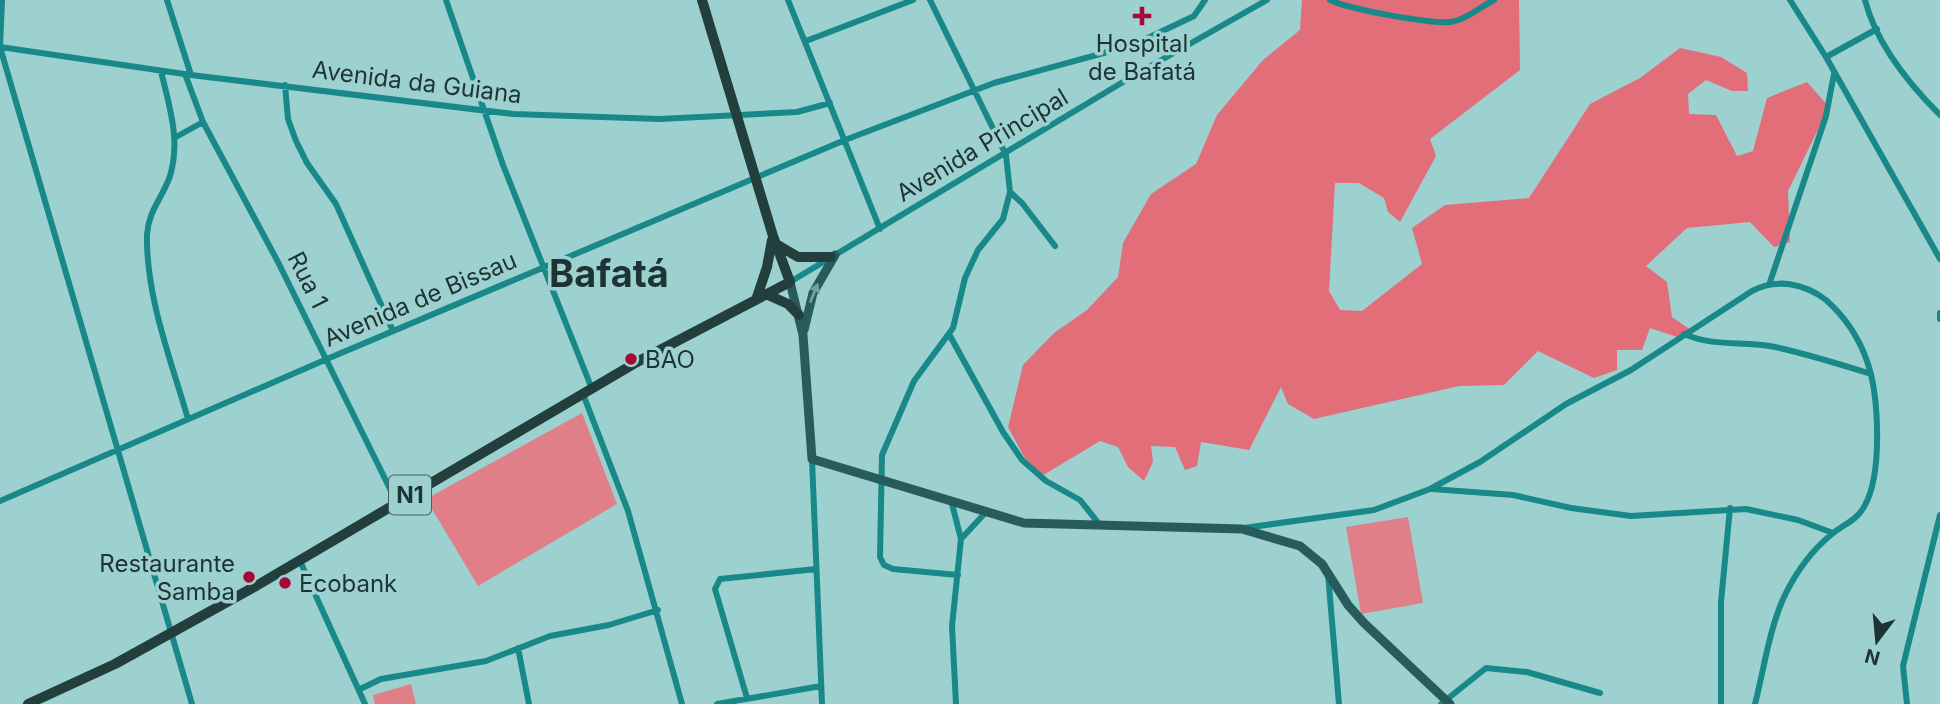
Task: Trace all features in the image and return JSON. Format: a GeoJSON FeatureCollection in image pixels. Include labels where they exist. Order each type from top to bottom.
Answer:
{"type":"FeatureCollection","features":[{"type":"Feature","properties":{"kind":"main road"},"geometry":{"type":"LineString","coordinates":[[702,0],[774,240],[790,282]]}},
{"type":"Feature","properties":{"kind":"main road"},"geometry":{"type":"LineString","coordinates":[[774,240],[798,257],[833,256]]}},
{"type":"Feature","properties":{"kind":"main road"},"geometry":{"type":"LineString","coordinates":[[756,300],[774,240]]}},
{"type":"Feature","properties":{"kind":"main road","name":"N1"},"geometry":{"type":"LineString","coordinates":[[27,704],[86,679],[173,632],[300,561],[587,391],[686,335],[790,282]]}},
{"type":"Feature","properties":{"kind":"main road"},"geometry":{"type":"LineString","coordinates":[[766,294],[788,304],[799,315]]}},
{"type":"Feature","properties":{"kind":"street"},"geometry":{"type":"LineString","coordinates":[[2,0],[0,47],[192,704]]}},
{"type":"Feature","properties":{"kind":"street","name":"Rua 1"},"geometry":{"type":"LineString","coordinates":[[167,0],[203,122],[327,359],[397,502]]}},
{"type":"Feature","properties":{"kind":"street"},"geometry":{"type":"LineString","coordinates":[[446,0],[503,165],[545,267],[628,511],[658,610],[682,704]]}},
{"type":"Feature","properties":{"kind":"street"},"geometry":{"type":"LineString","coordinates":[[788,0],[880,229]]}},
{"type":"Feature","properties":{"kind":"street"},"geometry":{"type":"LineString","coordinates":[[806,41],[913,0]]}},
{"type":"Feature","properties":{"kind":"street"},"geometry":{"type":"LineString","coordinates":[[930,0],[1006,155],[1010,192],[1003,219],[971,263],[949,334],[925,365],[905,400],[882,455],[880,557],[884,565],[958,575]]}},
{"type":"Feature","properties":{"kind":"street","name":"Avenida de Bissau"},"geometry":{"type":"LineString","coordinates":[[0,501],[327,359],[845,141],[975,91],[1133,44],[1194,16],[1205,0]]}},
{"type":"Feature","properties":{"kind":"street","name":"Avenida Principal"},"geometry":{"type":"LineString","coordinates":[[790,282],[1006,155],[1128,79],[1267,0]]}},
{"type":"Feature","properties":{"kind":"street"},"geometry":{"type":"LineString","coordinates":[[1330,0],[1346,6],[1448,23],[1494,0]]}},
{"type":"Feature","properties":{"kind":"street"},"geometry":{"type":"LineString","coordinates":[[1790,0],[1826,57],[1940,259]]}},
{"type":"Feature","properties":{"kind":"street"},"geometry":{"type":"LineString","coordinates":[[1866,0],[1877,29],[1908,80],[1940,115]]}},
{"type":"Feature","properties":{"kind":"street"},"geometry":{"type":"LineString","coordinates":[[1826,57],[1877,29]]}},
{"type":"Feature","properties":{"kind":"street","name":"Avenida da Guiana"},"geometry":{"type":"LineString","coordinates":[[0,47],[188,75],[485,111],[581,118],[660,118],[797,112],[830,103]]}},
{"type":"Feature","properties":{"kind":"street"},"geometry":{"type":"LineString","coordinates":[[161,71],[176,137],[170,176],[154,204],[147,235],[155,299],[188,419]]}},
{"type":"Feature","properties":{"kind":"street"},"geometry":{"type":"LineString","coordinates":[[812,459],[1024,523],[1242,529],[1374,510],[1430,489],[1480,462],[1566,404],[1631,370],[1770,282],[1826,116],[1834,74]]}},
{"type":"Feature","properties":{"kind":"street"},"geometry":{"type":"LineString","coordinates":[[285,85],[288,119],[296,141],[307,163],[336,204],[393,331]]}},
{"type":"Feature","properties":{"kind":"street"},"geometry":{"type":"LineString","coordinates":[[176,137],[203,122]]}},
{"type":"Feature","properties":{"kind":"street"},"geometry":{"type":"LineString","coordinates":[[1010,192],[1022,203],[1055,246]]}},
{"type":"Feature","properties":{"kind":"street"},"geometry":{"type":"LineString","coordinates":[[803,335],[813,293],[833,256]]}},
{"type":"Feature","properties":{"kind":"street"},"geometry":{"type":"LineString","coordinates":[[790,282],[803,335],[812,459],[822,704]]}},
{"type":"Feature","properties":{"kind":"street"},"geometry":{"type":"LineString","coordinates":[[1755,704],[1784,597],[1804,564],[1833,533],[1859,515],[1870,491],[1876,453],[1871,374],[1854,334],[1828,302],[1795,286],[1770,282]]}},
{"type":"Feature","properties":{"kind":"street"},"geometry":{"type":"LineString","coordinates":[[1940,313],[1940,319]]}},
{"type":"Feature","properties":{"kind":"street"},"geometry":{"type":"LineString","coordinates":[[949,334],[1003,432],[1022,460],[1046,481],[1080,500],[1101,526]]}},
{"type":"Feature","properties":{"kind":"street"},"geometry":{"type":"LineString","coordinates":[[1684,334],[1709,344],[1731,342],[1776,347],[1871,374]]}},
{"type":"Feature","properties":{"kind":"street"},"geometry":{"type":"LineString","coordinates":[[1430,489],[1513,495],[1572,508],[1631,516],[1730,508],[1771,513],[1833,533]]}},
{"type":"Feature","properties":{"kind":"street"},"geometry":{"type":"LineString","coordinates":[[951,500],[961,539],[952,626],[956,704]]}},
{"type":"Feature","properties":{"kind":"street"},"geometry":{"type":"LineString","coordinates":[[1721,704],[1721,602],[1730,508]]}},
{"type":"Feature","properties":{"kind":"street"},"geometry":{"type":"LineString","coordinates":[[961,539],[987,511]]}},
{"type":"Feature","properties":{"kind":"street"},"geometry":{"type":"LineString","coordinates":[[1907,704],[1903,680],[1906,650],[1940,515]]}},
{"type":"Feature","properties":{"kind":"street"},"geometry":{"type":"LineString","coordinates":[[1242,529],[1300,546],[1314,554],[1348,605],[1446,703],[1486,668],[1527,672],[1600,693]]}},
{"type":"Feature","properties":{"kind":"street"},"geometry":{"type":"LineString","coordinates":[[300,561],[365,704]]}},
{"type":"Feature","properties":{"kind":"street"},"geometry":{"type":"LineString","coordinates":[[747,698],[727,639],[715,589],[717,583],[720,579],[739,575],[816,569]]}},
{"type":"Feature","properties":{"kind":"street"},"geometry":{"type":"LineString","coordinates":[[1328,572],[1339,704]]}},
{"type":"Feature","properties":{"kind":"street"},"geometry":{"type":"LineString","coordinates":[[360,689],[381,679],[486,661],[550,636],[609,625],[658,610]]}},
{"type":"Feature","properties":{"kind":"street"},"geometry":{"type":"LineString","coordinates":[[518,648],[529,704]]}},
{"type":"Feature","properties":{"kind":"street"},"geometry":{"type":"LineString","coordinates":[[717,704],[821,686]]}},
{"type":"Feature","properties":{"kind":"shaded area"},"geometry":{"type":"Polygon","coordinates":[[[1302,0],[1519,0],[1520,70],[1430,139],[1436,156],[1400,222],[1388,212],[1384,198],[1359,183],[1335,183],[1329,291],[1340,310],[1362,311],[1422,264],[1412,228],[1445,205],[1529,198],[1590,104],[1640,78],[1680,48],[1721,57],[1747,73],[1748,91],[1732,91],[1706,80],[1688,94],[1689,114],[1716,115],[1737,156],[1753,151],[1767,98],[1807,82],[1829,107],[1788,191],[1790,242],[1774,247],[1750,222],[1687,228],[1646,266],[1667,282],[1672,317],[1691,330],[1683,339],[1650,328],[1642,350],[1617,350],[1617,370],[1594,378],[1538,351],[1504,385],[1459,386],[1314,419],[1288,404],[1281,387],[1249,450],[1201,442],[1197,466],[1185,470],[1175,447],[1151,446],[1153,462],[1144,481],[1128,467],[1118,447],[1100,441],[1040,477],[1026,460],[1008,427],[1023,365],[1054,333],[1087,310],[1118,277],[1123,243],[1151,194],[1196,164],[1217,115],[1263,60],[1300,30],[1302,0]]]}},
{"type":"Feature","properties":{"kind":"shaded area"},"geometry":{"type":"Polygon","coordinates":[[[582,413],[617,504],[478,586],[426,499],[582,413]]]}},
{"type":"Feature","properties":{"kind":"shaded area"},"geometry":{"type":"Polygon","coordinates":[[[1408,517],[1423,603],[1361,614],[1346,527],[1408,517]]]}},
{"type":"Feature","properties":{"kind":"shaded area"},"geometry":{"type":"Polygon","coordinates":[[[411,684],[416,704],[375,704],[373,695],[411,684]]]}},
{"type":"Feature","properties":{"kind":"place","name":"Hospital de Bafatá"},"geometry":{"type":"Point","coordinates":[1142,16]}},
{"type":"Feature","properties":{"kind":"place","name":"BAO"},"geometry":{"type":"Point","coordinates":[631,359]}},
{"type":"Feature","properties":{"kind":"place","name":"Restaurante Samba"},"geometry":{"type":"Point","coordinates":[249,577]}},
{"type":"Feature","properties":{"kind":"place","name":"Ecobank"},"geometry":{"type":"Point","coordinates":[285,583]}},
{"type":"Feature","properties":{"kind":"district","name":"Bafatá"},"geometry":{"type":"Point","coordinates":[609,273]}}]}
